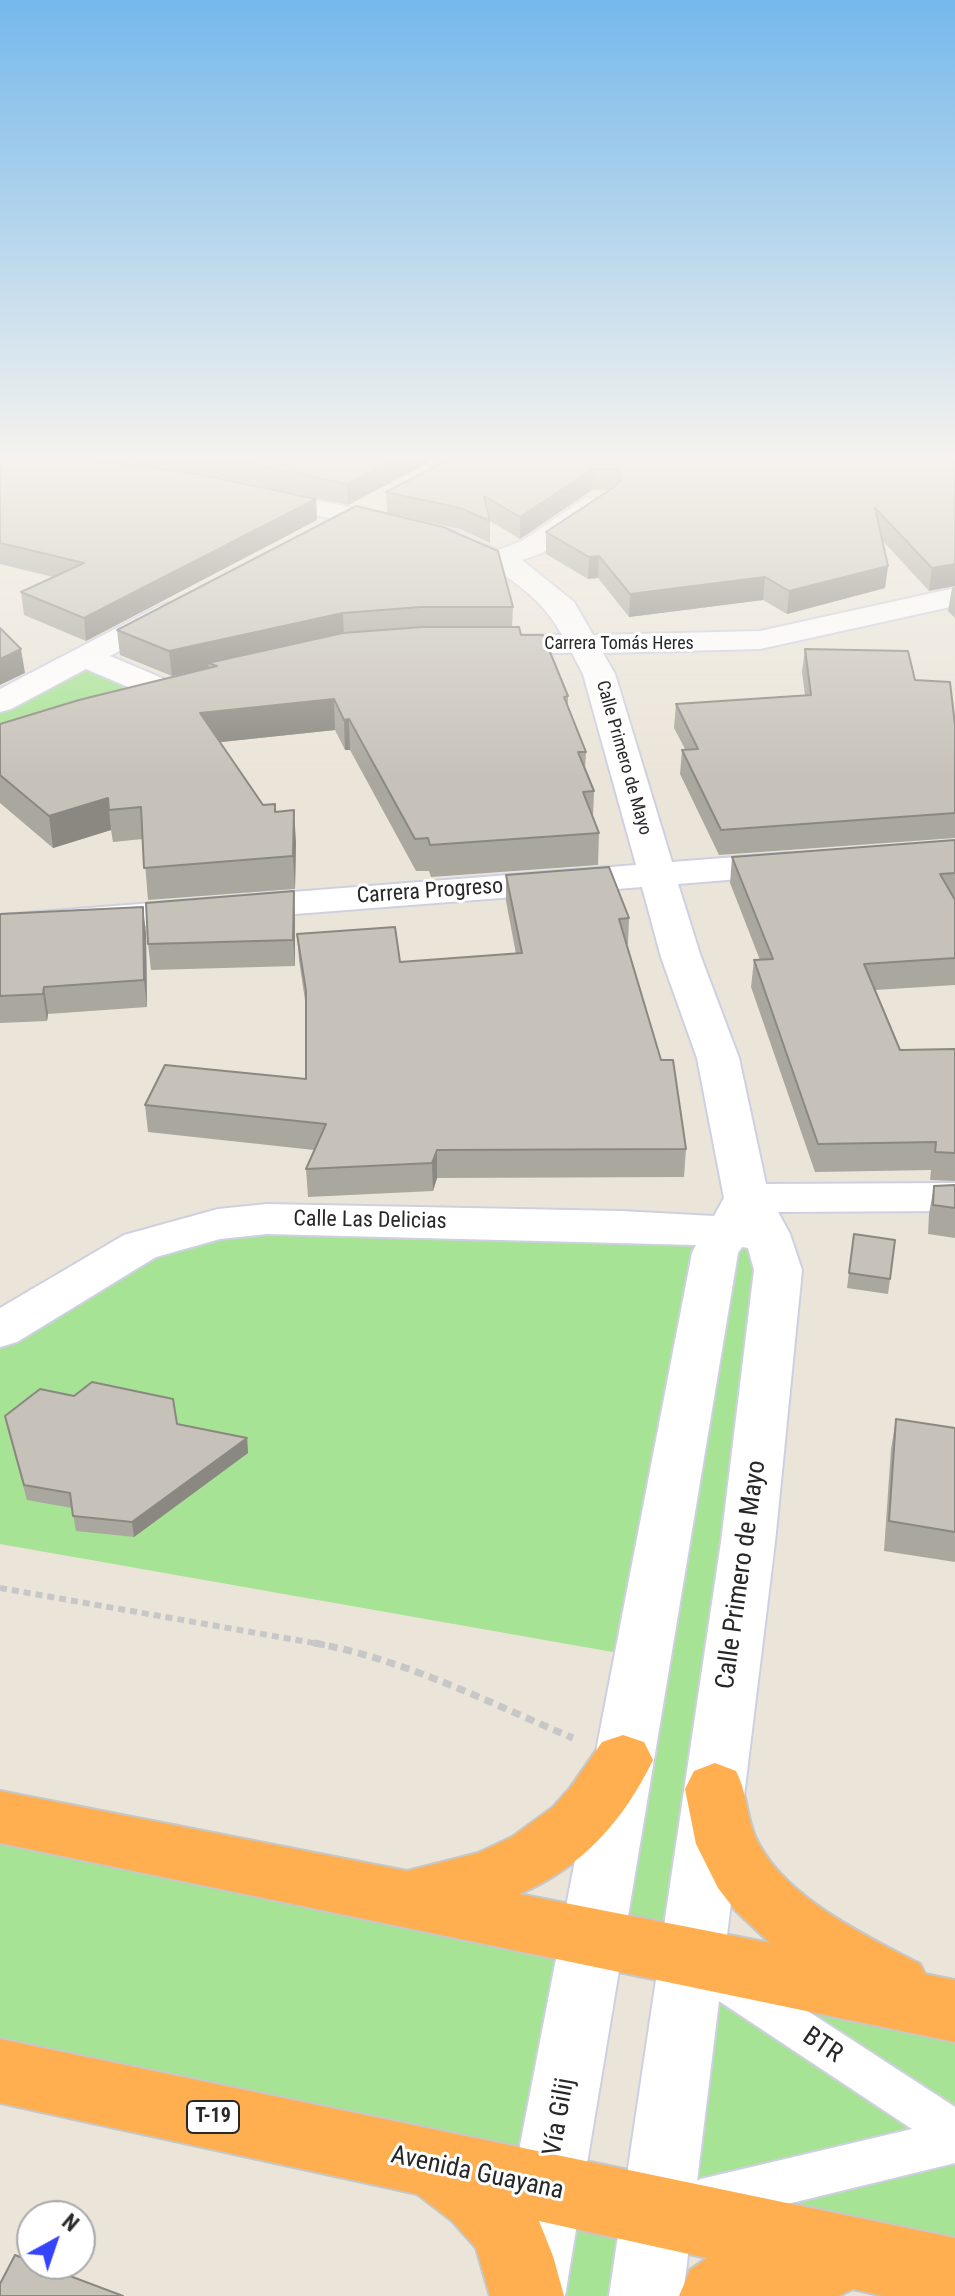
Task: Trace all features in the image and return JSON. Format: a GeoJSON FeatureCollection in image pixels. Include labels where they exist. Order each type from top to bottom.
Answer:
{"type":"FeatureCollection","features":[{"type":"Feature","properties":{"kind":"highway"},"geometry":{"type":"LineString","coordinates":[[402,1898],[453,1890],[526,1862],[562,1836],[591,1808],[623,1760]]}},
{"type":"Feature","properties":{"kind":"highway"},"geometry":{"type":"LineString","coordinates":[[715,1789],[726,1842],[742,1873],[779,1911],[833,1951],[948,2010]]}},
{"type":"Feature","properties":{"kind":"highway"},"geometry":{"type":"LineString","coordinates":[[0,1817],[948,2010]]}},
{"type":"Feature","properties":{"kind":"highway","name":"Avenida Guayana"},"geometry":{"type":"LineString","coordinates":[[0,2071],[955,2275]]}},
{"type":"Feature","properties":{"kind":"highway"},"geometry":{"type":"LineString","coordinates":[[427,2163],[480,2195],[506,2228],[519,2256],[527,2296]]}},
{"type":"Feature","properties":{"kind":"highway","name":"T-19"},"geometry":{"type":"LineString","coordinates":[[716,2296],[724,2289],[766,2270],[815,2262],[884,2260]]}},
{"type":"Feature","properties":{"kind":"street","name":"Calle Primero de Mayo"},"geometry":{"type":"LineString","coordinates":[[507,564],[533,581],[563,608],[599,674],[681,957],[718,1058],[747,1221],[778,1270],[772,1340],[691,1958]]}},
{"type":"Feature","properties":{"kind":"street","name":"Carrera Tomás Heres"},"geometry":{"type":"LineString","coordinates":[[452,644],[679,644],[760,640],[955,597]]}},
{"type":"Feature","properties":{"kind":"street"},"geometry":{"type":"LineString","coordinates":[[7,717],[85,657],[191,602]]}},
{"type":"Feature","properties":{"kind":"street"},"geometry":{"type":"LineString","coordinates":[[85,657],[163,690]]}},
{"type":"Feature","properties":{"kind":"street"},"geometry":{"type":"LineString","coordinates":[[120,700],[197,681]]}},
{"type":"Feature","properties":{"kind":"street","name":"Carrera Progreso"},"geometry":{"type":"LineString","coordinates":[[0,926],[824,862]]}},
{"type":"Feature","properties":{"kind":"street","name":"Calle Las Delicias"},"geometry":{"type":"LineString","coordinates":[[0,1330],[140,1246],[218,1224],[283,1219],[621,1226],[747,1221],[955,1197]]}},
{"type":"Feature","properties":{"kind":"street"},"geometry":{"type":"LineString","coordinates":[[591,1938],[715,1253],[747,1221]]}},
{"type":"Feature","properties":{"kind":"street","name":"Vía Gilij"},"geometry":{"type":"LineString","coordinates":[[527,2296],[591,1938]]}},
{"type":"Feature","properties":{"kind":"street"},"geometry":{"type":"LineString","coordinates":[[646,2296],[691,1958]]}},
{"type":"Feature","properties":{"kind":"lane","name":"BTR"},"geometry":{"type":"LineString","coordinates":[[691,1958],[955,2132]]}},
{"type":"Feature","properties":{"kind":"lane"},"geometry":{"type":"LineString","coordinates":[[658,2212],[955,2141]]}},
{"type":"Feature","properties":{"kind":"path"},"geometry":{"type":"LineString","coordinates":[[0,1588],[343,1648],[448,1685],[623,1760]]}},
{"type":"Feature","properties":{"kind":"green space"},"geometry":{"type":"Polygon","coordinates":[[[85,657],[163,690],[0,728],[0,702],[85,657]]]}},
{"type":"Feature","properties":{"kind":"green space"},"geometry":{"type":"Polygon","coordinates":[[[219,1224],[767,1234],[691,1958],[955,2011],[955,2275],[658,2212],[646,2296],[528,2296],[547,2189],[0,2071],[0,1817],[591,1938],[641,1657],[0,1544],[0,1330],[219,1224]],[[591,1938],[548,2189],[657,2212],[691,1959],[591,1938]]]}},
{"type":"Feature","properties":{"kind":"building"},"geometry":{"type":"Polygon","coordinates":[[[82,564],[189,564],[84,618],[21,592],[82,564]]]}},
{"type":"Feature","properties":{"kind":"building"},"geometry":{"type":"Polygon","coordinates":[[[244,564],[502,564],[513,607],[421,607],[343,613],[169,651],[117,630],[244,564]]]}},
{"type":"Feature","properties":{"kind":"building"},"geometry":{"type":"Polygon","coordinates":[[[606,564],[888,566],[789,591],[765,577],[630,594],[606,564]]]}},
{"type":"Feature","properties":{"kind":"building"},"geometry":{"type":"Polygon","coordinates":[[[928,564],[954,564],[932,568],[928,564]]]}},
{"type":"Feature","properties":{"kind":"building"},"geometry":{"type":"Polygon","coordinates":[[[422,627],[519,627],[521,635],[543,635],[568,696],[564,697],[586,752],[578,752],[594,791],[583,792],[599,833],[430,845],[428,838],[415,839],[349,719],[344,720],[334,699],[200,713],[263,805],[275,804],[275,812],[294,810],[293,856],[144,868],[141,807],[109,810],[108,798],[49,816],[0,775],[0,724],[79,700],[217,666],[208,663],[343,633],[422,627]]]}},
{"type":"Feature","properties":{"kind":"building"},"geometry":{"type":"Polygon","coordinates":[[[0,628],[21,649],[0,659],[0,628]]]}},
{"type":"Feature","properties":{"kind":"building"},"geometry":{"type":"Polygon","coordinates":[[[805,649],[908,651],[915,680],[950,682],[955,725],[955,813],[721,830],[682,750],[698,749],[676,704],[811,695],[805,649]]]}},
{"type":"Feature","properties":{"kind":"building"},"geometry":{"type":"Polygon","coordinates":[[[955,840],[955,873],[940,874],[955,900],[955,958],[864,964],[900,1050],[955,1049],[955,1153],[935,1152],[936,1142],[818,1144],[754,960],[773,959],[732,857],[955,840]]]}},
{"type":"Feature","properties":{"kind":"building"},"geometry":{"type":"Polygon","coordinates":[[[609,867],[629,918],[619,919],[661,1060],[673,1060],[686,1149],[437,1150],[432,1163],[306,1169],[326,1124],[145,1105],[165,1065],[306,1079],[306,991],[297,934],[395,927],[400,962],[522,953],[506,875],[609,867]]]}},
{"type":"Feature","properties":{"kind":"building"},"geometry":{"type":"Polygon","coordinates":[[[294,891],[293,940],[148,944],[146,903],[294,891]]]}},
{"type":"Feature","properties":{"kind":"building"},"geometry":{"type":"Polygon","coordinates":[[[143,907],[144,980],[44,987],[43,994],[0,996],[0,914],[143,907]]]}},
{"type":"Feature","properties":{"kind":"building"},"geometry":{"type":"Polygon","coordinates":[[[955,1185],[955,1208],[933,1205],[934,1186],[955,1185]]]}},
{"type":"Feature","properties":{"kind":"building"},"geometry":{"type":"Polygon","coordinates":[[[854,1234],[895,1240],[890,1279],[849,1273],[854,1234]]]}},
{"type":"Feature","properties":{"kind":"building"},"geometry":{"type":"Polygon","coordinates":[[[92,1382],[173,1399],[177,1424],[247,1438],[132,1522],[73,1516],[70,1493],[24,1485],[5,1416],[40,1389],[74,1396],[92,1382]]]}},
{"type":"Feature","properties":{"kind":"building"},"geometry":{"type":"Polygon","coordinates":[[[896,1419],[955,1428],[955,1532],[889,1521],[896,1419]]]}},
{"type":"Feature","properties":{"kind":"building"},"geometry":{"type":"Polygon","coordinates":[[[15,2255],[16,2280],[80,2280],[123,2296],[0,2296],[0,2284],[15,2255]]]}}]}
